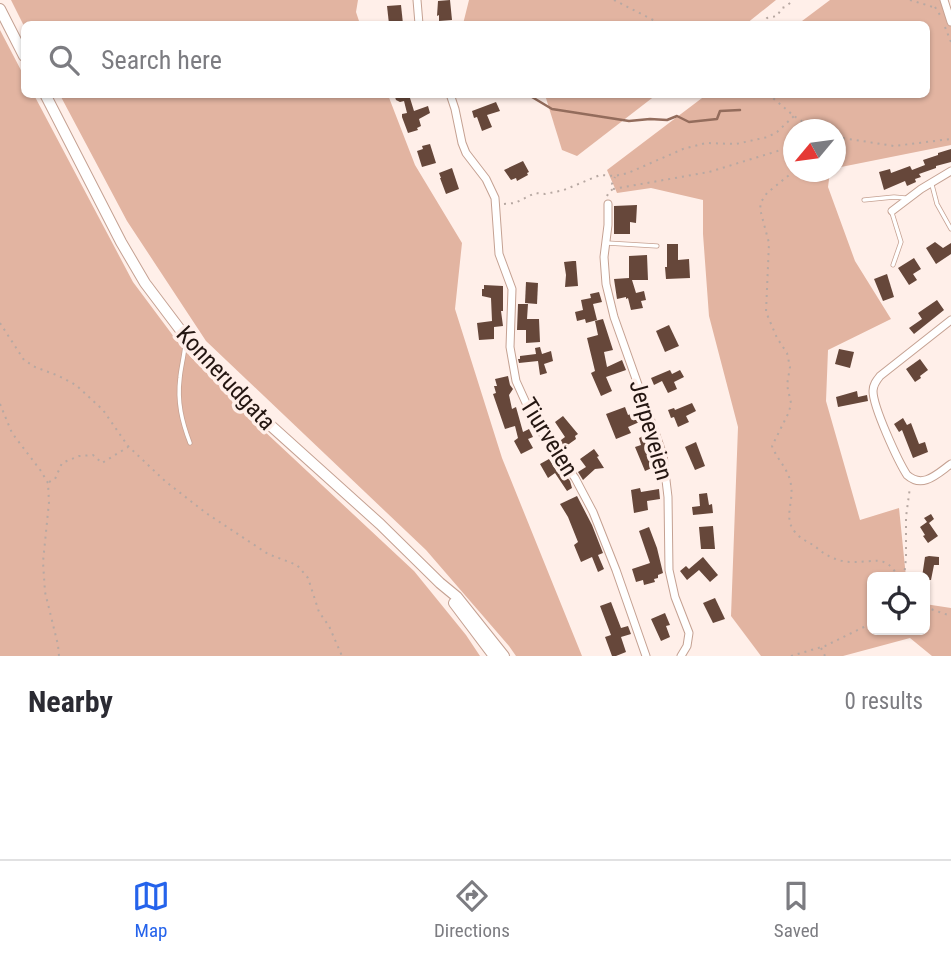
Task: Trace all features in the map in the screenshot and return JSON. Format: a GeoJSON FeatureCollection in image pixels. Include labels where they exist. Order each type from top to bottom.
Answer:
{"type":"FeatureCollection","features":[{"type":"Feature","properties":{"kind":"main road"},"geometry":{"type":"LineString","coordinates":[[0,9],[21,50]]}},
{"type":"Feature","properties":{"kind":"main road","name":"Konnerudgata"},"geometry":{"type":"LineString","coordinates":[[47,98],[145,283],[188,341],[230,389],[457,597],[504,656]]}},
{"type":"Feature","properties":{"kind":"main road","name":"Konnerudgata"},"geometry":{"type":"LineString","coordinates":[[440,583],[494,656]]}},
{"type":"Feature","properties":{"kind":"street"},"geometry":{"type":"LineString","coordinates":[[417,0],[419,21]]}},
{"type":"Feature","properties":{"kind":"street"},"geometry":{"type":"LineString","coordinates":[[944,0],[951,22]]}},
{"type":"Feature","properties":{"kind":"street","name":"Tiurveien"},"geometry":{"type":"LineString","coordinates":[[451,98],[462,143],[471,161],[486,178],[494,193],[499,254],[512,289],[510,346],[516,381],[542,433],[575,478],[593,512],[646,656]]}},
{"type":"Feature","properties":{"kind":"street"},"geometry":{"type":"LineString","coordinates":[[891,211],[951,171]]}},
{"type":"Feature","properties":{"kind":"street","name":"Jerpeveien"},"geometry":{"type":"LineString","coordinates":[[608,204],[604,269],[609,301],[655,429],[665,468],[669,570],[689,633],[687,646],[681,656]]}},
{"type":"Feature","properties":{"kind":"street"},"geometry":{"type":"LineString","coordinates":[[951,320],[884,372],[874,386],[879,414],[903,469],[912,479],[925,481],[951,464]]}},
{"type":"Feature","properties":{"kind":"lane"},"geometry":{"type":"LineString","coordinates":[[932,183],[937,204],[951,229]]}},
{"type":"Feature","properties":{"kind":"lane"},"geometry":{"type":"LineString","coordinates":[[864,200],[894,197],[907,199]]}},
{"type":"Feature","properties":{"kind":"lane"},"geometry":{"type":"LineString","coordinates":[[891,211],[901,242],[893,265]]}},
{"type":"Feature","properties":{"kind":"lane"},"geometry":{"type":"LineString","coordinates":[[605,243],[657,246]]}},
{"type":"Feature","properties":{"kind":"lane"},"geometry":{"type":"LineString","coordinates":[[188,341],[185,345],[178,398],[190,443]]}},
{"type":"Feature","properties":{"kind":"path"},"geometry":{"type":"LineString","coordinates":[[614,0],[656,21]]}},
{"type":"Feature","properties":{"kind":"path"},"geometry":{"type":"LineString","coordinates":[[764,21],[777,16],[782,8],[794,0]]}},
{"type":"Feature","properties":{"kind":"path"},"geometry":{"type":"LineString","coordinates":[[910,0],[934,7]]}},
{"type":"Feature","properties":{"kind":"path"},"geometry":{"type":"LineString","coordinates":[[773,98],[798,119]]}},
{"type":"Feature","properties":{"kind":"path"},"geometry":{"type":"LineString","coordinates":[[496,205],[515,202],[535,193],[564,190],[600,175],[628,173],[683,149],[706,143],[736,144],[768,137],[794,116]]}},
{"type":"Feature","properties":{"kind":"path"},"geometry":{"type":"LineString","coordinates":[[846,139],[894,146],[950,138]]}},
{"type":"Feature","properties":{"kind":"path"},"geometry":{"type":"LineString","coordinates":[[608,204],[607,196],[613,189],[709,172],[783,149]]}},
{"type":"Feature","properties":{"kind":"path"},"geometry":{"type":"LineString","coordinates":[[613,189],[615,176]]}},
{"type":"Feature","properties":{"kind":"path"},"geometry":{"type":"LineString","coordinates":[[783,181],[767,193],[760,209],[769,243],[766,312],[787,353],[790,367],[789,412],[772,446],[788,471],[792,493],[790,523],[797,535],[827,557],[850,562],[882,560],[895,572]]}},
{"type":"Feature","properties":{"kind":"path"},"geometry":{"type":"LineString","coordinates":[[0,323],[24,360],[76,385],[103,410],[128,446],[165,481],[206,513],[268,554],[297,565],[308,578],[319,612],[329,625],[342,656]]}},
{"type":"Feature","properties":{"kind":"path"},"geometry":{"type":"LineString","coordinates":[[0,404],[8,427],[48,483],[49,502],[43,562],[45,592],[59,656]]}},
{"type":"Feature","properties":{"kind":"path"},"geometry":{"type":"LineString","coordinates":[[48,483],[55,479],[62,464],[79,456],[93,454],[102,463],[128,446]]}},
{"type":"Feature","properties":{"kind":"path"},"geometry":{"type":"LineString","coordinates":[[905,572],[906,517],[912,479]]}},
{"type":"Feature","properties":{"kind":"path"},"geometry":{"type":"LineString","coordinates":[[930,609],[951,616]]}},
{"type":"Feature","properties":{"kind":"path"},"geometry":{"type":"LineString","coordinates":[[791,656],[821,648],[867,625]]}},
{"type":"Feature","properties":{"kind":"path"},"geometry":{"type":"LineString","coordinates":[[821,648],[825,656]]}},
{"type":"Feature","properties":{"kind":"shaded area"},"geometry":{"type":"Polygon","coordinates":[[[11,0],[358,0],[356,12],[359,21],[22,21],[11,0]]]}},
{"type":"Feature","properties":{"kind":"shaded area"},"geometry":{"type":"Polygon","coordinates":[[[469,0],[776,0],[750,21],[464,21],[469,0]]]}},
{"type":"Feature","properties":{"kind":"shaded area"},"geometry":{"type":"Polygon","coordinates":[[[830,0],[943,0],[951,27],[951,145],[846,166],[846,119],[783,119],[783,182],[829,182],[828,187],[855,261],[891,319],[828,350],[826,401],[860,520],[899,508],[905,572],[867,572],[867,635],[930,635],[930,605],[951,608],[951,656],[932,656],[910,638],[843,656],[761,656],[731,616],[738,427],[709,316],[703,200],[651,188],[617,193],[607,170],[702,98],[930,98],[930,21],[802,21],[830,0]]]}},
{"type":"Feature","properties":{"kind":"shaded area"},"geometry":{"type":"Polygon","coordinates":[[[0,30],[21,70],[21,98],[36,98],[133,282],[183,349],[262,429],[414,571],[480,656],[0,656],[0,30]]]}},
{"type":"Feature","properties":{"kind":"shaded area"},"geometry":{"type":"Polygon","coordinates":[[[62,98],[389,98],[415,165],[462,243],[455,309],[502,458],[582,656],[516,656],[426,550],[206,341],[127,221],[62,98]]]}},
{"type":"Feature","properties":{"kind":"shaded area"},"geometry":{"type":"Polygon","coordinates":[[[546,98],[652,98],[577,156],[562,150],[546,98]]]}},
{"type":"Feature","properties":{"kind":"building"},"geometry":{"type":"Polygon","coordinates":[[[450,0],[452,20],[439,21],[438,1],[450,0]]]}},
{"type":"Feature","properties":{"kind":"building"},"geometry":{"type":"Polygon","coordinates":[[[401,5],[403,21],[389,21],[387,6],[401,5]]]}},
{"type":"Feature","properties":{"kind":"building"},"geometry":{"type":"Polygon","coordinates":[[[395,98],[410,98],[414,111],[428,106],[430,113],[419,119],[421,126],[418,130],[408,133],[402,117],[402,114],[407,113],[404,101],[395,98]]]}},
{"type":"Feature","properties":{"kind":"building"},"geometry":{"type":"Polygon","coordinates":[[[496,102],[500,111],[487,115],[492,127],[482,131],[472,111],[496,102]]]}},
{"type":"Feature","properties":{"kind":"building"},"geometry":{"type":"Polygon","coordinates":[[[430,144],[436,163],[422,167],[417,151],[430,144]]]}},
{"type":"Feature","properties":{"kind":"building"},"geometry":{"type":"Polygon","coordinates":[[[951,149],[951,162],[919,174],[921,177],[915,179],[916,182],[907,186],[905,181],[884,190],[879,172],[890,169],[891,173],[910,166],[912,170],[925,165],[923,160],[951,149]]]}},
{"type":"Feature","properties":{"kind":"building"},"geometry":{"type":"Polygon","coordinates":[[[523,161],[528,175],[517,181],[516,178],[511,180],[504,170],[523,161]]]}},
{"type":"Feature","properties":{"kind":"building"},"geometry":{"type":"Polygon","coordinates":[[[452,168],[459,189],[446,194],[439,173],[452,168]]]}},
{"type":"Feature","properties":{"kind":"building"},"geometry":{"type":"Polygon","coordinates":[[[637,205],[636,223],[630,222],[630,234],[614,234],[614,206],[637,205]]]}},
{"type":"Feature","properties":{"kind":"building"},"geometry":{"type":"Polygon","coordinates":[[[935,242],[943,248],[951,243],[951,254],[936,264],[926,248],[935,242]]]}},
{"type":"Feature","properties":{"kind":"building"},"geometry":{"type":"Polygon","coordinates":[[[667,244],[678,244],[678,260],[689,259],[690,278],[666,279],[667,244]]]}},
{"type":"Feature","properties":{"kind":"building"},"geometry":{"type":"Polygon","coordinates":[[[647,255],[648,280],[632,280],[636,293],[644,291],[646,300],[641,301],[643,308],[631,310],[628,298],[617,299],[614,279],[629,278],[629,256],[647,255]]]}},
{"type":"Feature","properties":{"kind":"building"},"geometry":{"type":"Polygon","coordinates":[[[914,258],[921,269],[913,274],[917,280],[909,285],[898,268],[914,258]]]}},
{"type":"Feature","properties":{"kind":"building"},"geometry":{"type":"Polygon","coordinates":[[[576,261],[578,286],[565,287],[564,262],[576,261]]]}},
{"type":"Feature","properties":{"kind":"building"},"geometry":{"type":"Polygon","coordinates":[[[887,274],[894,297],[883,301],[874,279],[887,274]]]}},
{"type":"Feature","properties":{"kind":"building"},"geometry":{"type":"Polygon","coordinates":[[[526,282],[538,283],[537,304],[525,303],[526,282]]]}},
{"type":"Feature","properties":{"kind":"building"},"geometry":{"type":"Polygon","coordinates":[[[484,285],[503,286],[503,326],[494,327],[494,339],[479,340],[477,323],[492,321],[491,298],[482,296],[484,285]]]}},
{"type":"Feature","properties":{"kind":"building"},"geometry":{"type":"Polygon","coordinates":[[[599,292],[602,302],[593,304],[597,320],[586,323],[585,319],[577,321],[575,312],[583,310],[581,300],[591,298],[590,294],[599,292]]]}},
{"type":"Feature","properties":{"kind":"building"},"geometry":{"type":"Polygon","coordinates":[[[937,300],[944,310],[914,334],[909,328],[922,319],[918,313],[937,300]]]}},
{"type":"Feature","properties":{"kind":"building"},"geometry":{"type":"Polygon","coordinates":[[[518,304],[528,304],[527,319],[539,319],[540,342],[526,343],[526,330],[517,330],[518,304]]]}},
{"type":"Feature","properties":{"kind":"building"},"geometry":{"type":"Polygon","coordinates":[[[603,319],[613,350],[604,352],[607,367],[622,360],[626,370],[606,377],[612,391],[601,396],[591,373],[595,371],[587,338],[598,335],[595,321],[603,319]]]}},
{"type":"Feature","properties":{"kind":"building"},"geometry":{"type":"Polygon","coordinates":[[[669,325],[679,346],[665,352],[656,331],[669,325]]]}},
{"type":"Feature","properties":{"kind":"building"},"geometry":{"type":"Polygon","coordinates":[[[540,347],[542,354],[551,351],[553,361],[544,364],[547,373],[540,375],[538,361],[519,363],[518,359],[520,356],[536,354],[535,348],[540,347]]]}},
{"type":"Feature","properties":{"kind":"building"},"geometry":{"type":"Polygon","coordinates":[[[839,349],[854,352],[850,368],[835,364],[839,349]]]}},
{"type":"Feature","properties":{"kind":"building"},"geometry":{"type":"Polygon","coordinates":[[[920,359],[928,370],[915,382],[906,369],[920,359]]]}},
{"type":"Feature","properties":{"kind":"building"},"geometry":{"type":"Polygon","coordinates":[[[670,370],[672,374],[680,370],[684,377],[674,382],[677,389],[668,393],[662,381],[654,385],[651,378],[670,370]]]}},
{"type":"Feature","properties":{"kind":"building"},"geometry":{"type":"Polygon","coordinates":[[[508,376],[513,389],[509,395],[512,409],[516,407],[523,432],[529,429],[533,437],[528,439],[533,448],[521,454],[514,441],[518,438],[515,426],[505,429],[493,394],[496,393],[494,386],[497,386],[495,379],[508,376]]]}},
{"type":"Feature","properties":{"kind":"building"},"geometry":{"type":"Polygon","coordinates":[[[857,391],[858,397],[867,395],[868,401],[838,407],[836,397],[857,391]]]}},
{"type":"Feature","properties":{"kind":"building"},"geometry":{"type":"Polygon","coordinates":[[[692,403],[696,411],[686,416],[689,422],[678,427],[668,410],[692,403]]]}},
{"type":"Feature","properties":{"kind":"building"},"geometry":{"type":"Polygon","coordinates":[[[625,407],[628,415],[641,410],[644,420],[628,427],[631,433],[616,439],[606,414],[625,407]]]}},
{"type":"Feature","properties":{"kind":"building"},"geometry":{"type":"Polygon","coordinates":[[[563,416],[578,434],[576,439],[562,449],[557,443],[565,437],[555,422],[563,416]]]}},
{"type":"Feature","properties":{"kind":"building"},"geometry":{"type":"Polygon","coordinates":[[[903,418],[907,425],[911,423],[919,444],[925,442],[928,452],[913,458],[902,430],[899,432],[894,424],[903,418]]]}},
{"type":"Feature","properties":{"kind":"building"},"geometry":{"type":"Polygon","coordinates":[[[648,434],[651,441],[645,444],[654,467],[645,471],[635,447],[641,445],[639,438],[648,434]]]}},
{"type":"Feature","properties":{"kind":"building"},"geometry":{"type":"Polygon","coordinates":[[[696,442],[705,466],[695,470],[685,447],[696,442]]]}},
{"type":"Feature","properties":{"kind":"building"},"geometry":{"type":"Polygon","coordinates":[[[594,449],[604,468],[595,469],[583,480],[578,472],[586,467],[580,459],[594,449]]]}},
{"type":"Feature","properties":{"kind":"building"},"geometry":{"type":"Polygon","coordinates":[[[549,459],[557,472],[561,469],[572,488],[567,491],[555,473],[548,478],[540,464],[549,459]]]}},
{"type":"Feature","properties":{"kind":"building"},"geometry":{"type":"Polygon","coordinates":[[[640,488],[641,492],[659,489],[660,499],[647,501],[648,510],[634,513],[631,490],[640,488]]]}},
{"type":"Feature","properties":{"kind":"building"},"geometry":{"type":"Polygon","coordinates":[[[707,493],[713,513],[693,515],[692,507],[700,506],[699,494],[707,493]]]}},
{"type":"Feature","properties":{"kind":"building"},"geometry":{"type":"Polygon","coordinates":[[[577,496],[603,553],[598,555],[604,569],[598,572],[592,557],[581,562],[574,545],[578,542],[560,504],[577,496]]]}},
{"type":"Feature","properties":{"kind":"building"},"geometry":{"type":"Polygon","coordinates":[[[931,514],[934,519],[929,523],[938,536],[928,543],[920,527],[927,522],[924,518],[931,514]]]}},
{"type":"Feature","properties":{"kind":"building"},"geometry":{"type":"Polygon","coordinates":[[[713,526],[715,549],[701,549],[699,527],[713,526]]]}},
{"type":"Feature","properties":{"kind":"building"},"geometry":{"type":"Polygon","coordinates":[[[649,527],[663,573],[654,579],[655,582],[644,585],[643,580],[636,582],[632,569],[650,563],[639,531],[649,527]]]}},
{"type":"Feature","properties":{"kind":"building"},"geometry":{"type":"Polygon","coordinates":[[[703,557],[718,575],[710,582],[699,570],[687,580],[680,571],[686,566],[689,569],[703,557]]]}},
{"type":"Feature","properties":{"kind":"building"},"geometry":{"type":"Polygon","coordinates":[[[925,557],[939,557],[939,565],[934,565],[931,580],[930,572],[923,572],[925,557]]]}},
{"type":"Feature","properties":{"kind":"building"},"geometry":{"type":"Polygon","coordinates":[[[715,598],[725,619],[713,623],[703,603],[715,598]]]}},
{"type":"Feature","properties":{"kind":"building"},"geometry":{"type":"Polygon","coordinates":[[[611,602],[621,628],[628,626],[631,634],[621,637],[626,652],[616,656],[612,656],[605,637],[611,635],[600,606],[611,602]]]}},
{"type":"Feature","properties":{"kind":"building"},"geometry":{"type":"Polygon","coordinates":[[[665,613],[670,625],[666,626],[670,637],[661,641],[651,619],[665,613]]]}},
{"type":"Feature","properties":{"kind":"waterway"},"geometry":{"type":"LineString","coordinates":[[534,98],[552,109],[629,121],[667,120],[677,116],[689,122],[717,119],[720,111],[740,110]]}}]}
